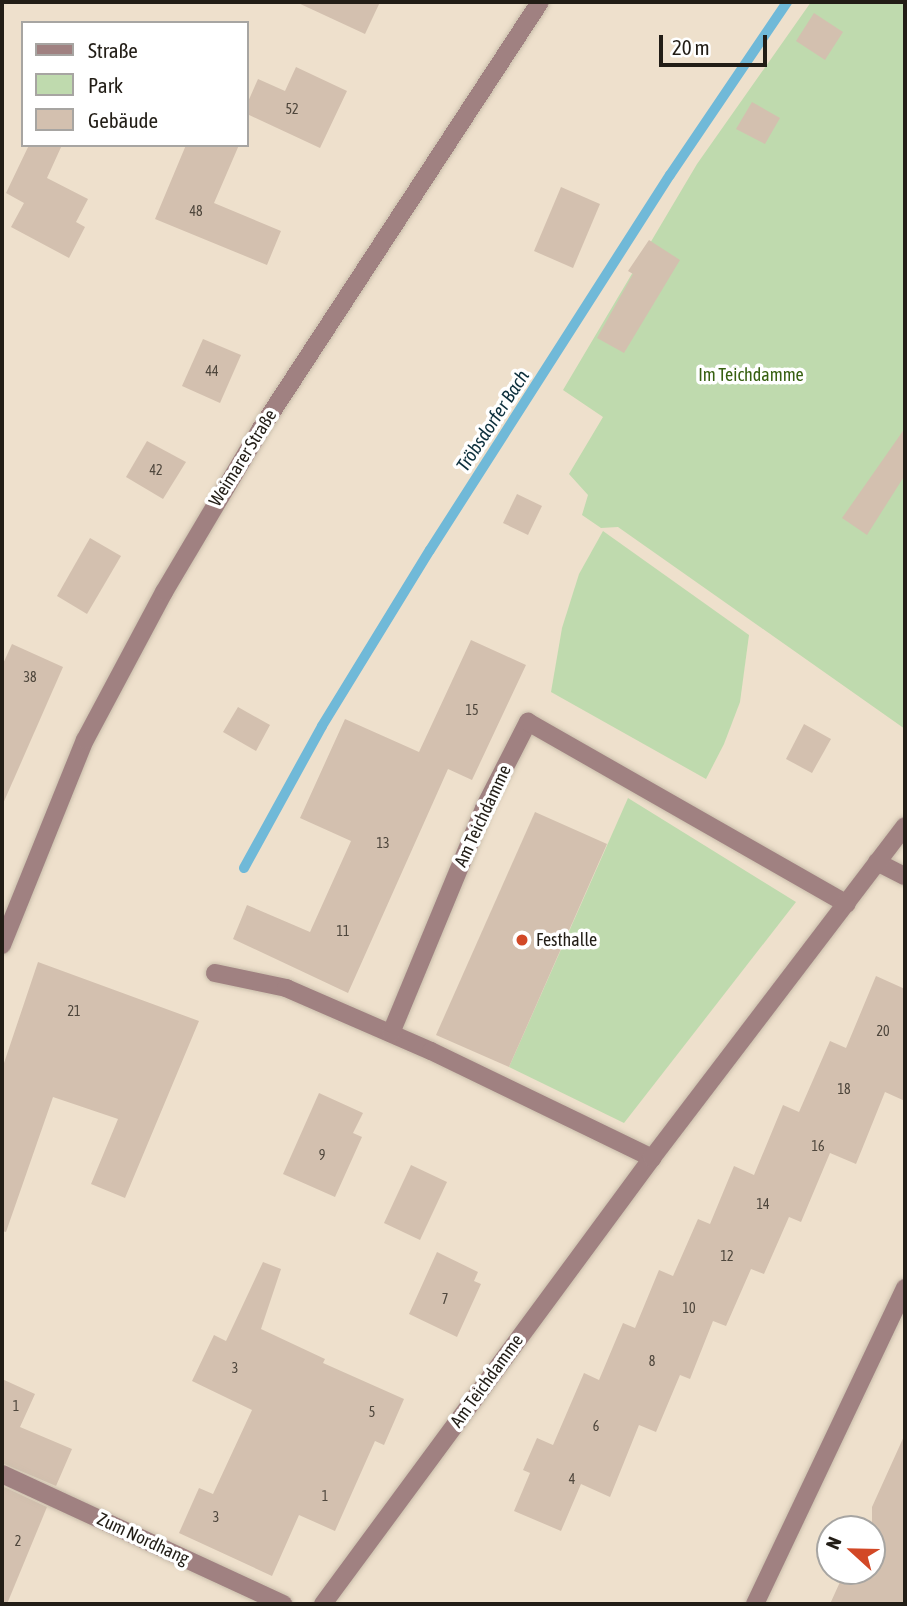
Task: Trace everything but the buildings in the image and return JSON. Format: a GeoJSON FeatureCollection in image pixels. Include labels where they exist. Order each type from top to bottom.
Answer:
{"type":"FeatureCollection","features":[{"type":"Feature","properties":{"kind":"street","name":"Weimarer Straße"},"geometry":{"type":"LineString","coordinates":[[2,945],[85,740],[164,592],[260,430],[540,2]]}},
{"type":"Feature","properties":{"kind":"street","name":"Am Teichdamme"},"geometry":{"type":"LineString","coordinates":[[390,1033],[484,808],[528,722],[847,904]]}},
{"type":"Feature","properties":{"kind":"street","name":"Am Teichdamme"},"geometry":{"type":"LineString","coordinates":[[323,1604],[652,1158],[905,826]]}},
{"type":"Feature","properties":{"kind":"street"},"geometry":{"type":"LineString","coordinates":[[877,862],[905,876]]}},
{"type":"Feature","properties":{"kind":"street"},"geometry":{"type":"LineString","coordinates":[[215,973],[286,988],[390,1033],[652,1158]]}},
{"type":"Feature","properties":{"kind":"street"},"geometry":{"type":"LineString","coordinates":[[755,1604],[905,1288]]}},
{"type":"Feature","properties":{"kind":"street","name":"Zum Nordhang"},"geometry":{"type":"LineString","coordinates":[[2,1474],[284,1604]]}},
{"type":"Feature","properties":{"kind":"green space","name":"Im Teichdamme"},"geometry":{"type":"Polygon","coordinates":[[[811,2],[905,2],[905,729],[618,527],[601,528],[582,515],[588,495],[569,474],[603,417],[563,390],[697,164],[811,2]]]}},
{"type":"Feature","properties":{"kind":"green space"},"geometry":{"type":"Polygon","coordinates":[[[603,531],[749,635],[740,702],[724,744],[706,779],[551,692],[562,628],[579,574],[603,531]]]}},
{"type":"Feature","properties":{"kind":"green space"},"geometry":{"type":"Polygon","coordinates":[[[628,798],[796,902],[624,1123],[509,1067],[628,798]]]}},
{"type":"Feature","properties":{"kind":"waterway","name":"Tröbsdorfer Bach"},"geometry":{"type":"LineString","coordinates":[[244,868],[322,726],[430,550],[670,175],[787,2]]}},
{"type":"Feature","properties":{"kind":"place","name":"Festhalle"},"geometry":{"type":"Point","coordinates":[522,940]}}]}
